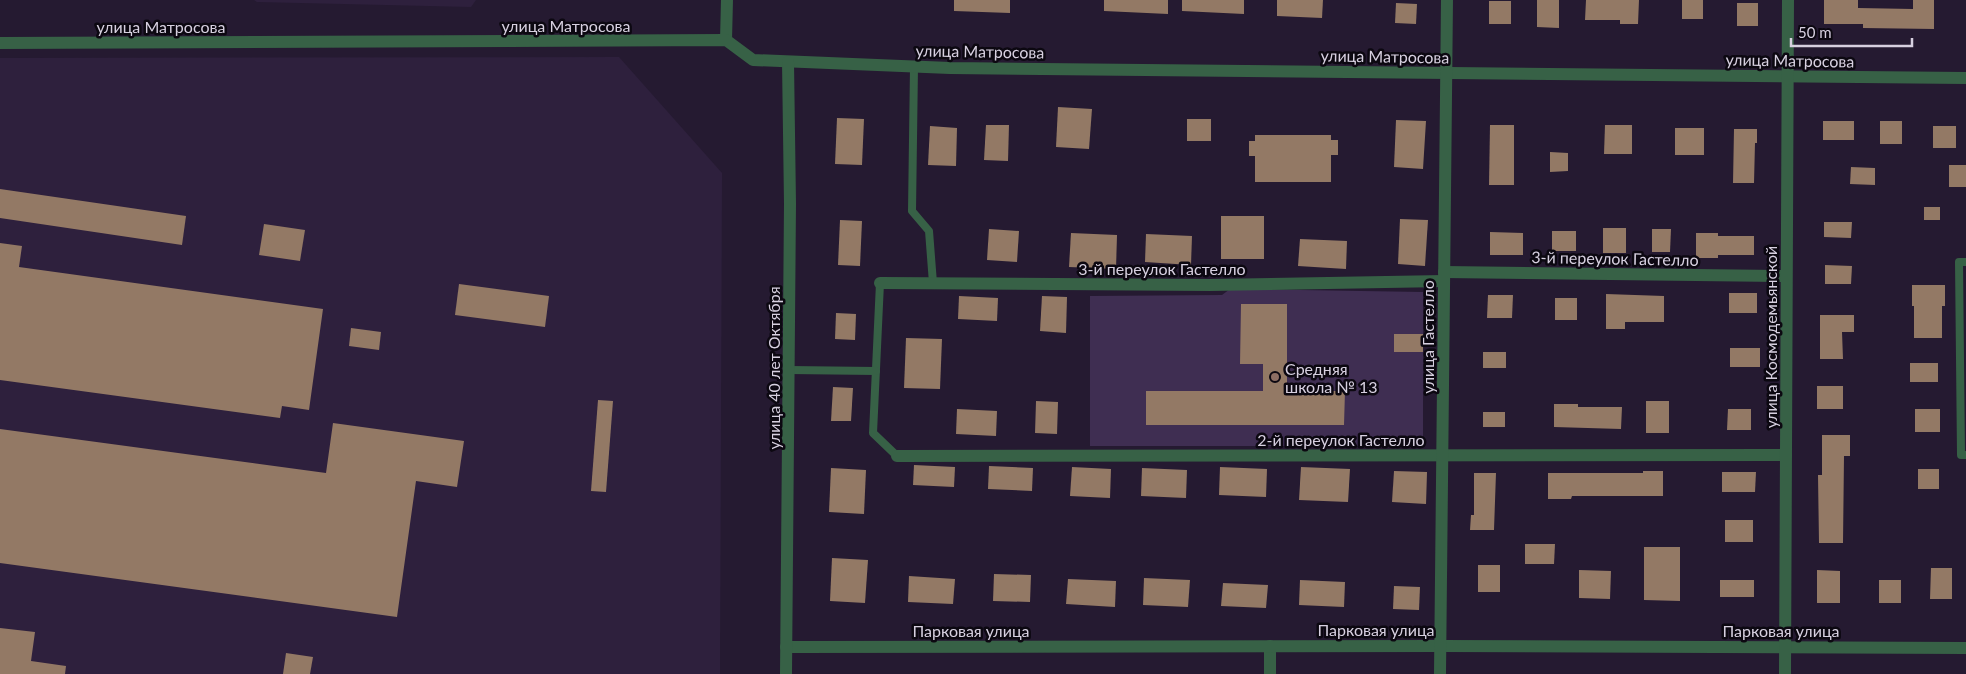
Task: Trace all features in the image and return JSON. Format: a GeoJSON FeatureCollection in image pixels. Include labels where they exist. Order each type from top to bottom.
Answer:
{"type":"FeatureCollection","features":[{"type":"Feature","properties":{"kind":"street"},"geometry":{"type":"LineString","coordinates":[[726,40],[727,0]]}},
{"type":"Feature","properties":{"kind":"street","name":"улица Гастелло"},"geometry":{"type":"LineString","coordinates":[[1440,674],[1448,0]]}},
{"type":"Feature","properties":{"kind":"street","name":"улица Космодемьянской"},"geometry":{"type":"LineString","coordinates":[[1785,674],[1788,0]]}},
{"type":"Feature","properties":{"kind":"street","name":"улица Матросова"},"geometry":{"type":"LineString","coordinates":[[0,43],[726,40],[753,60],[914,67],[1966,78]]}},
{"type":"Feature","properties":{"kind":"street","name":"улица 40 лет Октября"},"geometry":{"type":"LineString","coordinates":[[786,674],[790,204],[788,62]]}},
{"type":"Feature","properties":{"kind":"street","name":"3-й переулок Гастелло"},"geometry":{"type":"LineString","coordinates":[[880,283],[1210,285],[1444,277],[1786,276]]}},
{"type":"Feature","properties":{"kind":"street","name":"2-й переулок Гастелло"},"geometry":{"type":"LineString","coordinates":[[897,456],[1786,455]]}},
{"type":"Feature","properties":{"kind":"street"},"geometry":{"type":"LineString","coordinates":[[1270,646],[1270,674]]}},
{"type":"Feature","properties":{"kind":"street","name":"Парковая улица"},"geometry":{"type":"LineString","coordinates":[[786,647],[1785,646],[1966,648]]}},
{"type":"Feature","properties":{"kind":"lane"},"geometry":{"type":"LineString","coordinates":[[914,67],[912,211],[929,231],[933,283]]}},
{"type":"Feature","properties":{"kind":"lane"},"geometry":{"type":"LineString","coordinates":[[1966,262],[1959,262],[1962,455],[1966,456]]}},
{"type":"Feature","properties":{"kind":"lane"},"geometry":{"type":"LineString","coordinates":[[880,283],[873,433],[897,456]]}},
{"type":"Feature","properties":{"kind":"lane"},"geometry":{"type":"LineString","coordinates":[[789,370],[876,371]]}},
{"type":"Feature","properties":{"kind":"shaded area"},"geometry":{"type":"Polygon","coordinates":[[[254,0],[476,0],[471,7],[257,2],[254,0]]]}},
{"type":"Feature","properties":{"kind":"shaded area"},"geometry":{"type":"Polygon","coordinates":[[[619,57],[722,173],[720,674],[0,674],[0,58],[619,57]]]}},
{"type":"Feature","properties":{"kind":"shaded area"},"geometry":{"type":"Polygon","coordinates":[[[1230,289],[1423,292],[1423,446],[1090,446],[1090,296],[1222,295],[1230,289]]]}},
{"type":"Feature","properties":{"kind":"building"},"geometry":{"type":"Polygon","coordinates":[[[954,0],[1010,0],[1010,13],[954,11],[954,0]]]}},
{"type":"Feature","properties":{"kind":"building"},"geometry":{"type":"Polygon","coordinates":[[[1104,0],[1168,0],[1168,14],[1104,11],[1104,0]]]}},
{"type":"Feature","properties":{"kind":"building"},"geometry":{"type":"Polygon","coordinates":[[[1182,0],[1244,0],[1244,14],[1182,11],[1182,0]]]}},
{"type":"Feature","properties":{"kind":"building"},"geometry":{"type":"Polygon","coordinates":[[[1277,0],[1323,0],[1322,18],[1277,16],[1277,0]]]}},
{"type":"Feature","properties":{"kind":"building"},"geometry":{"type":"Polygon","coordinates":[[[1537,0],[1559,0],[1559,28],[1537,27],[1537,0]]]}},
{"type":"Feature","properties":{"kind":"building"},"geometry":{"type":"Polygon","coordinates":[[[1586,0],[1639,0],[1638,24],[1620,24],[1620,20],[1585,20],[1586,0]]]}},
{"type":"Feature","properties":{"kind":"building"},"geometry":{"type":"Polygon","coordinates":[[[1682,0],[1703,0],[1703,19],[1682,19],[1682,0]]]}},
{"type":"Feature","properties":{"kind":"building"},"geometry":{"type":"Polygon","coordinates":[[[1824,0],[1858,0],[1858,8],[1913,9],[1913,0],[1934,0],[1934,29],[1863,28],[1863,24],[1824,24],[1824,0]]]}},
{"type":"Feature","properties":{"kind":"building"},"geometry":{"type":"Polygon","coordinates":[[[1489,1],[1511,1],[1511,24],[1489,24],[1489,1]]]}},
{"type":"Feature","properties":{"kind":"building"},"geometry":{"type":"Polygon","coordinates":[[[1396,3],[1417,4],[1416,24],[1395,23],[1396,3]]]}},
{"type":"Feature","properties":{"kind":"building"},"geometry":{"type":"Polygon","coordinates":[[[1737,3],[1758,3],[1758,26],[1737,26],[1737,3]]]}},
{"type":"Feature","properties":{"kind":"building"},"geometry":{"type":"Polygon","coordinates":[[[1058,107],[1092,109],[1089,149],[1056,147],[1058,107]]]}},
{"type":"Feature","properties":{"kind":"building"},"geometry":{"type":"Polygon","coordinates":[[[837,118],[864,119],[862,165],[835,164],[837,118]]]}},
{"type":"Feature","properties":{"kind":"building"},"geometry":{"type":"Polygon","coordinates":[[[1187,119],[1211,119],[1211,141],[1187,141],[1187,119]]]}},
{"type":"Feature","properties":{"kind":"building"},"geometry":{"type":"Polygon","coordinates":[[[1396,120],[1426,121],[1423,169],[1394,167],[1396,120]]]}},
{"type":"Feature","properties":{"kind":"building"},"geometry":{"type":"Polygon","coordinates":[[[1823,121],[1854,121],[1854,140],[1823,140],[1823,121]]]}},
{"type":"Feature","properties":{"kind":"building"},"geometry":{"type":"Polygon","coordinates":[[[1880,121],[1902,121],[1902,144],[1880,144],[1880,121]]]}},
{"type":"Feature","properties":{"kind":"building"},"geometry":{"type":"Polygon","coordinates":[[[986,125],[1009,125],[1008,161],[984,160],[986,125]]]}},
{"type":"Feature","properties":{"kind":"building"},"geometry":{"type":"Polygon","coordinates":[[[1490,125],[1514,125],[1514,185],[1489,185],[1490,125]]]}},
{"type":"Feature","properties":{"kind":"building"},"geometry":{"type":"Polygon","coordinates":[[[1605,125],[1632,125],[1632,154],[1604,154],[1605,125]]]}},
{"type":"Feature","properties":{"kind":"building"},"geometry":{"type":"Polygon","coordinates":[[[930,126],[957,128],[956,166],[928,165],[930,126]]]}},
{"type":"Feature","properties":{"kind":"building"},"geometry":{"type":"Polygon","coordinates":[[[1933,126],[1956,126],[1956,148],[1933,148],[1933,126]]]}},
{"type":"Feature","properties":{"kind":"building"},"geometry":{"type":"Polygon","coordinates":[[[1675,128],[1704,128],[1704,155],[1675,155],[1675,128]]]}},
{"type":"Feature","properties":{"kind":"building"},"geometry":{"type":"Polygon","coordinates":[[[1734,129],[1757,129],[1754,183],[1733,183],[1734,129]]]}},
{"type":"Feature","properties":{"kind":"building"},"geometry":{"type":"Polygon","coordinates":[[[1255,135],[1331,135],[1331,140],[1338,140],[1338,155],[1331,155],[1331,182],[1255,182],[1255,156],[1249,156],[1249,141],[1255,141],[1255,135]]]}},
{"type":"Feature","properties":{"kind":"building"},"geometry":{"type":"Polygon","coordinates":[[[1550,152],[1568,153],[1568,171],[1550,172],[1550,152]]]}},
{"type":"Feature","properties":{"kind":"building"},"geometry":{"type":"Polygon","coordinates":[[[1949,165],[1966,165],[1966,187],[1949,187],[1949,165]]]}},
{"type":"Feature","properties":{"kind":"building"},"geometry":{"type":"Polygon","coordinates":[[[1851,167],[1875,168],[1875,185],[1850,184],[1851,167]]]}},
{"type":"Feature","properties":{"kind":"building"},"geometry":{"type":"Polygon","coordinates":[[[0,189],[186,216],[182,245],[0,218],[0,189]]]}},
{"type":"Feature","properties":{"kind":"building"},"geometry":{"type":"Polygon","coordinates":[[[1924,207],[1940,207],[1940,220],[1924,220],[1924,207]]]}},
{"type":"Feature","properties":{"kind":"building"},"geometry":{"type":"Polygon","coordinates":[[[1221,216],[1264,216],[1264,259],[1221,259],[1221,216]]]}},
{"type":"Feature","properties":{"kind":"building"},"geometry":{"type":"Polygon","coordinates":[[[1400,219],[1428,220],[1425,266],[1398,264],[1400,219]]]}},
{"type":"Feature","properties":{"kind":"building"},"geometry":{"type":"Polygon","coordinates":[[[840,220],[862,221],[860,266],[838,265],[840,220]]]}},
{"type":"Feature","properties":{"kind":"building"},"geometry":{"type":"Polygon","coordinates":[[[1824,222],[1852,222],[1851,238],[1824,237],[1824,222]]]}},
{"type":"Feature","properties":{"kind":"building"},"geometry":{"type":"Polygon","coordinates":[[[264,224],[305,230],[300,261],[259,255],[264,224]]]}},
{"type":"Feature","properties":{"kind":"building"},"geometry":{"type":"Polygon","coordinates":[[[1603,228],[1626,228],[1626,253],[1603,253],[1603,228]]]}},
{"type":"Feature","properties":{"kind":"building"},"geometry":{"type":"Polygon","coordinates":[[[989,229],[1019,231],[1017,262],[987,260],[989,229]]]}},
{"type":"Feature","properties":{"kind":"building"},"geometry":{"type":"Polygon","coordinates":[[[1652,229],[1671,229],[1670,252],[1652,252],[1652,229]]]}},
{"type":"Feature","properties":{"kind":"building"},"geometry":{"type":"Polygon","coordinates":[[[1552,231],[1576,231],[1576,251],[1552,251],[1552,231]]]}},
{"type":"Feature","properties":{"kind":"building"},"geometry":{"type":"Polygon","coordinates":[[[1490,232],[1523,233],[1523,255],[1490,255],[1490,232]]]}},
{"type":"Feature","properties":{"kind":"building"},"geometry":{"type":"Polygon","coordinates":[[[1071,233],[1117,235],[1116,269],[1069,267],[1071,233]]]}},
{"type":"Feature","properties":{"kind":"building"},"geometry":{"type":"Polygon","coordinates":[[[1696,233],[1718,233],[1718,236],[1754,236],[1754,255],[1718,255],[1718,258],[1696,258],[1696,233]]]}},
{"type":"Feature","properties":{"kind":"building"},"geometry":{"type":"Polygon","coordinates":[[[1146,234],[1192,236],[1191,265],[1145,262],[1146,234]]]}},
{"type":"Feature","properties":{"kind":"building"},"geometry":{"type":"Polygon","coordinates":[[[1300,239],[1347,241],[1346,269],[1298,266],[1300,239]]]}},
{"type":"Feature","properties":{"kind":"building"},"geometry":{"type":"Polygon","coordinates":[[[0,243],[22,246],[19,267],[323,309],[309,410],[282,406],[280,418],[0,380],[0,243]]]}},
{"type":"Feature","properties":{"kind":"building"},"geometry":{"type":"Polygon","coordinates":[[[1825,265],[1852,266],[1851,284],[1825,284],[1825,265]]]}},
{"type":"Feature","properties":{"kind":"building"},"geometry":{"type":"Polygon","coordinates":[[[459,284],[549,296],[545,327],[455,315],[459,284]]]}},
{"type":"Feature","properties":{"kind":"building"},"geometry":{"type":"Polygon","coordinates":[[[1912,285],[1945,285],[1945,306],[1942,306],[1942,338],[1914,338],[1912,285]]]}},
{"type":"Feature","properties":{"kind":"building"},"geometry":{"type":"Polygon","coordinates":[[[1729,293],[1757,293],[1757,313],[1729,313],[1729,293]]]}},
{"type":"Feature","properties":{"kind":"building"},"geometry":{"type":"Polygon","coordinates":[[[1606,294],[1664,296],[1664,322],[1625,322],[1625,329],[1606,329],[1606,294]]]}},
{"type":"Feature","properties":{"kind":"building"},"geometry":{"type":"Polygon","coordinates":[[[1488,295],[1513,295],[1512,318],[1487,318],[1488,295]]]}},
{"type":"Feature","properties":{"kind":"building"},"geometry":{"type":"Polygon","coordinates":[[[959,296],[998,298],[997,321],[958,319],[959,296]]]}},
{"type":"Feature","properties":{"kind":"building"},"geometry":{"type":"Polygon","coordinates":[[[1042,296],[1067,297],[1066,333],[1040,331],[1042,296]]]}},
{"type":"Feature","properties":{"kind":"building"},"geometry":{"type":"Polygon","coordinates":[[[1555,298],[1577,298],[1577,320],[1555,320],[1555,298]]]}},
{"type":"Feature","properties":{"kind":"building","name":"Средняя школа № 13"},"geometry":{"type":"Polygon","coordinates":[[[1241,304],[1287,304],[1287,391],[1345,391],[1344,425],[1146,425],[1146,391],[1263,391],[1263,364],[1240,364],[1241,304]]]}},
{"type":"Feature","properties":{"kind":"building"},"geometry":{"type":"Polygon","coordinates":[[[836,313],[856,314],[855,340],[835,339],[836,313]]]}},
{"type":"Feature","properties":{"kind":"building"},"geometry":{"type":"Polygon","coordinates":[[[1820,315],[1854,315],[1854,332],[1842,332],[1843,359],[1820,359],[1820,315]]]}},
{"type":"Feature","properties":{"kind":"building"},"geometry":{"type":"Polygon","coordinates":[[[351,328],[381,332],[379,350],[349,346],[351,328]]]}},
{"type":"Feature","properties":{"kind":"building"},"geometry":{"type":"Polygon","coordinates":[[[1394,334],[1423,334],[1423,352],[1394,352],[1394,334]]]}},
{"type":"Feature","properties":{"kind":"building"},"geometry":{"type":"Polygon","coordinates":[[[906,338],[942,339],[940,389],[904,388],[906,338]]]}},
{"type":"Feature","properties":{"kind":"building"},"geometry":{"type":"Polygon","coordinates":[[[1730,348],[1760,348],[1760,367],[1730,367],[1730,348]]]}},
{"type":"Feature","properties":{"kind":"building"},"geometry":{"type":"Polygon","coordinates":[[[1483,352],[1506,352],[1506,368],[1483,368],[1483,352]]]}},
{"type":"Feature","properties":{"kind":"building"},"geometry":{"type":"Polygon","coordinates":[[[1910,363],[1938,363],[1938,382],[1910,382],[1910,363]]]}},
{"type":"Feature","properties":{"kind":"building"},"geometry":{"type":"Polygon","coordinates":[[[1817,386],[1843,386],[1843,409],[1817,409],[1817,386]]]}},
{"type":"Feature","properties":{"kind":"building"},"geometry":{"type":"Polygon","coordinates":[[[833,387],[853,388],[851,421],[831,421],[833,387]]]}},
{"type":"Feature","properties":{"kind":"building"},"geometry":{"type":"Polygon","coordinates":[[[598,400],[613,401],[606,492],[591,491],[598,400]]]}},
{"type":"Feature","properties":{"kind":"building"},"geometry":{"type":"Polygon","coordinates":[[[1036,401],[1058,402],[1057,434],[1035,433],[1036,401]]]}},
{"type":"Feature","properties":{"kind":"building"},"geometry":{"type":"Polygon","coordinates":[[[1646,401],[1669,401],[1669,433],[1646,433],[1646,401]]]}},
{"type":"Feature","properties":{"kind":"building"},"geometry":{"type":"Polygon","coordinates":[[[1554,404],[1578,404],[1578,407],[1622,407],[1621,429],[1554,427],[1554,404]]]}},
{"type":"Feature","properties":{"kind":"building"},"geometry":{"type":"Polygon","coordinates":[[[957,409],[997,411],[996,436],[956,434],[957,409]]]}},
{"type":"Feature","properties":{"kind":"building"},"geometry":{"type":"Polygon","coordinates":[[[1728,409],[1751,409],[1751,430],[1727,430],[1728,409]]]}},
{"type":"Feature","properties":{"kind":"building"},"geometry":{"type":"Polygon","coordinates":[[[1915,409],[1940,409],[1940,432],[1915,432],[1915,409]]]}},
{"type":"Feature","properties":{"kind":"building"},"geometry":{"type":"Polygon","coordinates":[[[1483,412],[1505,412],[1505,427],[1483,427],[1483,412]]]}},
{"type":"Feature","properties":{"kind":"building"},"geometry":{"type":"Polygon","coordinates":[[[333,423],[464,441],[457,487],[416,481],[397,617],[0,563],[0,429],[326,473],[333,423]]]}},
{"type":"Feature","properties":{"kind":"building"},"geometry":{"type":"Polygon","coordinates":[[[1822,435],[1850,435],[1850,456],[1844,456],[1843,543],[1819,543],[1818,475],[1822,475],[1822,435]]]}},
{"type":"Feature","properties":{"kind":"building"},"geometry":{"type":"Polygon","coordinates":[[[914,465],[955,467],[954,487],[913,485],[914,465]]]}},
{"type":"Feature","properties":{"kind":"building"},"geometry":{"type":"Polygon","coordinates":[[[989,466],[1033,468],[1032,491],[988,489],[989,466]]]}},
{"type":"Feature","properties":{"kind":"building"},"geometry":{"type":"Polygon","coordinates":[[[1072,467],[1111,469],[1110,498],[1070,496],[1072,467]]]}},
{"type":"Feature","properties":{"kind":"building"},"geometry":{"type":"Polygon","coordinates":[[[1220,467],[1267,469],[1266,497],[1219,495],[1220,467]]]}},
{"type":"Feature","properties":{"kind":"building"},"geometry":{"type":"Polygon","coordinates":[[[1301,467],[1350,469],[1348,502],[1299,500],[1301,467]]]}},
{"type":"Feature","properties":{"kind":"building"},"geometry":{"type":"Polygon","coordinates":[[[831,468],[866,470],[864,514],[829,512],[831,468]]]}},
{"type":"Feature","properties":{"kind":"building"},"geometry":{"type":"Polygon","coordinates":[[[1142,468],[1187,470],[1186,498],[1141,496],[1142,468]]]}},
{"type":"Feature","properties":{"kind":"building"},"geometry":{"type":"Polygon","coordinates":[[[1918,469],[1939,469],[1939,489],[1918,489],[1918,469]]]}},
{"type":"Feature","properties":{"kind":"building"},"geometry":{"type":"Polygon","coordinates":[[[1394,471],[1427,472],[1426,504],[1392,502],[1394,471]]]}},
{"type":"Feature","properties":{"kind":"building"},"geometry":{"type":"Polygon","coordinates":[[[1643,471],[1663,471],[1663,496],[1572,496],[1571,499],[1548,499],[1548,473],[1643,473],[1643,471]]]}},
{"type":"Feature","properties":{"kind":"building"},"geometry":{"type":"Polygon","coordinates":[[[1722,472],[1756,472],[1755,492],[1722,492],[1722,472]]]}},
{"type":"Feature","properties":{"kind":"building"},"geometry":{"type":"Polygon","coordinates":[[[1474,473],[1496,473],[1494,530],[1470,530],[1471,515],[1474,515],[1474,473]]]}},
{"type":"Feature","properties":{"kind":"building"},"geometry":{"type":"Polygon","coordinates":[[[1725,520],[1753,520],[1753,542],[1725,542],[1725,520]]]}},
{"type":"Feature","properties":{"kind":"building"},"geometry":{"type":"Polygon","coordinates":[[[1525,544],[1555,544],[1554,564],[1525,564],[1525,544]]]}},
{"type":"Feature","properties":{"kind":"building"},"geometry":{"type":"Polygon","coordinates":[[[1644,547],[1680,547],[1680,601],[1644,600],[1644,547]]]}},
{"type":"Feature","properties":{"kind":"building"},"geometry":{"type":"Polygon","coordinates":[[[832,558],[868,560],[865,603],[830,601],[832,558]]]}},
{"type":"Feature","properties":{"kind":"building"},"geometry":{"type":"Polygon","coordinates":[[[1478,565],[1500,565],[1500,592],[1478,592],[1478,565]]]}},
{"type":"Feature","properties":{"kind":"building"},"geometry":{"type":"Polygon","coordinates":[[[1931,568],[1952,568],[1952,599],[1930,599],[1931,568]]]}},
{"type":"Feature","properties":{"kind":"building"},"geometry":{"type":"Polygon","coordinates":[[[1579,570],[1611,571],[1610,599],[1579,598],[1579,570]]]}},
{"type":"Feature","properties":{"kind":"building"},"geometry":{"type":"Polygon","coordinates":[[[1817,570],[1840,571],[1840,603],[1817,603],[1817,570]]]}},
{"type":"Feature","properties":{"kind":"building"},"geometry":{"type":"Polygon","coordinates":[[[994,574],[1031,575],[1030,602],[993,601],[994,574]]]}},
{"type":"Feature","properties":{"kind":"building"},"geometry":{"type":"Polygon","coordinates":[[[909,576],[955,579],[953,604],[908,602],[909,576]]]}},
{"type":"Feature","properties":{"kind":"building"},"geometry":{"type":"Polygon","coordinates":[[[1144,578],[1190,580],[1188,607],[1143,605],[1144,578]]]}},
{"type":"Feature","properties":{"kind":"building"},"geometry":{"type":"Polygon","coordinates":[[[1068,579],[1116,581],[1115,607],[1066,604],[1068,579]]]}},
{"type":"Feature","properties":{"kind":"building"},"geometry":{"type":"Polygon","coordinates":[[[1300,580],[1345,582],[1344,607],[1299,605],[1300,580]]]}},
{"type":"Feature","properties":{"kind":"building"},"geometry":{"type":"Polygon","coordinates":[[[1720,580],[1754,580],[1754,597],[1720,597],[1720,580]]]}},
{"type":"Feature","properties":{"kind":"building"},"geometry":{"type":"Polygon","coordinates":[[[1879,580],[1901,580],[1901,603],[1879,603],[1879,580]]]}},
{"type":"Feature","properties":{"kind":"building"},"geometry":{"type":"Polygon","coordinates":[[[1223,583],[1268,585],[1266,608],[1221,606],[1223,583]]]}},
{"type":"Feature","properties":{"kind":"building"},"geometry":{"type":"Polygon","coordinates":[[[1394,586],[1420,587],[1419,610],[1393,609],[1394,586]]]}},
{"type":"Feature","properties":{"kind":"building"},"geometry":{"type":"Polygon","coordinates":[[[0,628],[35,632],[31,661],[66,666],[65,674],[0,674],[0,628]]]}},
{"type":"Feature","properties":{"kind":"building"},"geometry":{"type":"Polygon","coordinates":[[[286,653],[313,657],[310,674],[283,674],[286,653]]]}},
{"type":"Feature","properties":{"kind":"place","name":"Средняя школа № 13"},"geometry":{"type":"Point","coordinates":[1275,377]}}]}
